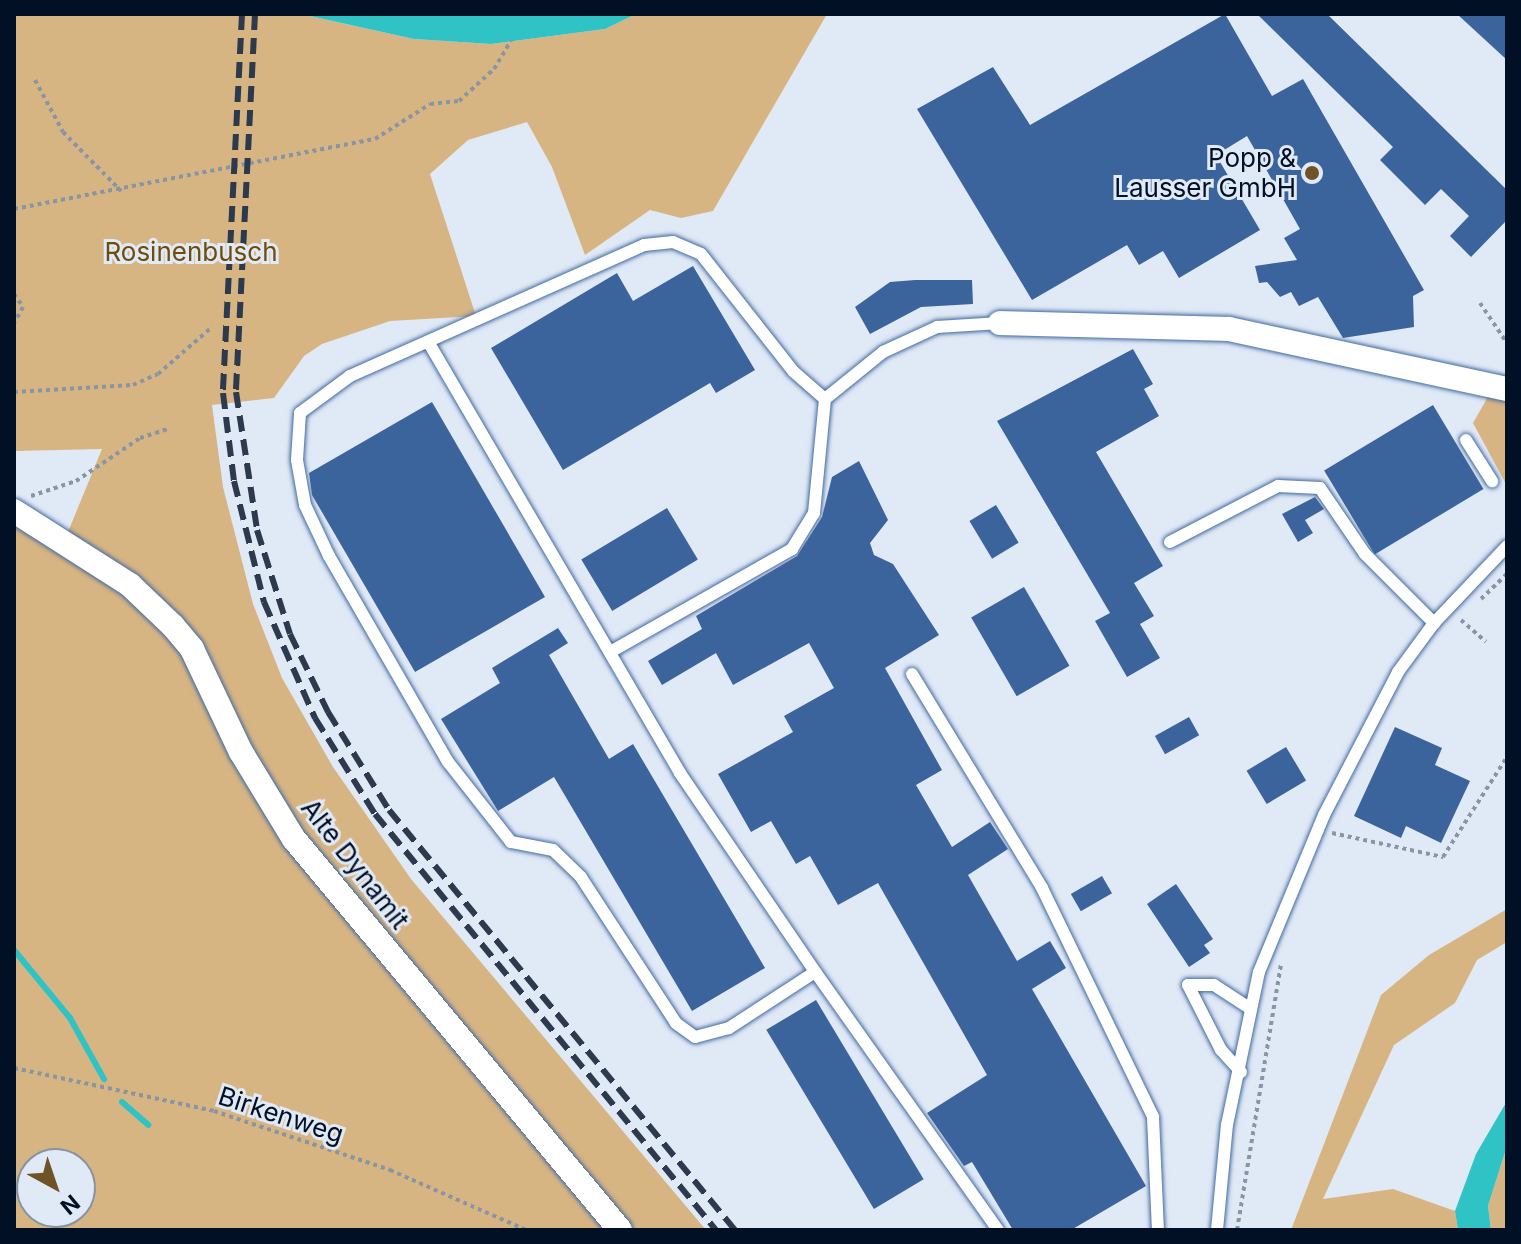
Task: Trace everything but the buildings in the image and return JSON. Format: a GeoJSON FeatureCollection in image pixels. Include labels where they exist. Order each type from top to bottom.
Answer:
{"type":"FeatureCollection","features":[{"type":"Feature","properties":{"kind":"street"},"geometry":{"type":"LineString","coordinates":[[1000,323],[1232,329],[1507,389]]}},
{"type":"Feature","properties":{"kind":"street","name":"Alte Dynamit"},"geometry":{"type":"LineString","coordinates":[[19,505],[120,577],[173,626],[199,661],[241,752],[294,839],[620,1230]]}},
{"type":"Feature","properties":{"kind":"lane"},"geometry":{"type":"LineString","coordinates":[[815,972],[729,1028],[695,1037],[665,1011],[581,877],[553,850],[511,842],[448,762],[329,556],[305,505],[297,460],[300,413],[350,376],[430,345],[644,245],[673,242],[701,254],[794,372],[825,399]]}},
{"type":"Feature","properties":{"kind":"lane"},"geometry":{"type":"LineString","coordinates":[[612,651],[792,549],[814,513],[825,399],[883,352],[937,327],[1000,323]]}},
{"type":"Feature","properties":{"kind":"lane"},"geometry":{"type":"LineString","coordinates":[[430,345],[612,651],[680,773],[815,972],[998,1230]]}},
{"type":"Feature","properties":{"kind":"lane"},"geometry":{"type":"LineString","coordinates":[[1466,440],[1492,481]]}},
{"type":"Feature","properties":{"kind":"lane"},"geometry":{"type":"LineString","coordinates":[[1170,542],[1278,486],[1320,488],[1365,554],[1434,623]]}},
{"type":"Feature","properties":{"kind":"lane"},"geometry":{"type":"LineString","coordinates":[[1217,1230],[1227,1125],[1241,1072],[1259,972],[1324,815],[1398,672],[1434,623],[1507,546]]}},
{"type":"Feature","properties":{"kind":"lane"},"geometry":{"type":"LineString","coordinates":[[912,674],[1042,888],[1153,1117],[1158,1230]]}},
{"type":"Feature","properties":{"kind":"lane"},"geometry":{"type":"LineString","coordinates":[[1241,1072],[1221,1050],[1188,985],[1225,990],[1251,1009]]}},
{"type":"Feature","properties":{"kind":"path"},"geometry":{"type":"LineString","coordinates":[[14,209],[121,191],[375,139],[430,104],[459,101],[494,69],[511,41]]}},
{"type":"Feature","properties":{"kind":"path"},"geometry":{"type":"LineString","coordinates":[[35,80],[63,132],[121,191]]}},
{"type":"Feature","properties":{"kind":"path"},"geometry":{"type":"LineString","coordinates":[[14,294],[23,307],[14,323]]}},
{"type":"Feature","properties":{"kind":"path"},"geometry":{"type":"LineString","coordinates":[[1480,303],[1507,343]]}},
{"type":"Feature","properties":{"kind":"path"},"geometry":{"type":"LineString","coordinates":[[14,392],[133,385],[158,374],[212,327]]}},
{"type":"Feature","properties":{"kind":"path"},"geometry":{"type":"LineString","coordinates":[[19,505],[76,481],[140,438],[170,428]]}},
{"type":"Feature","properties":{"kind":"path"},"geometry":{"type":"LineString","coordinates":[[1452,629],[1507,574]]}},
{"type":"Feature","properties":{"kind":"path"},"geometry":{"type":"LineString","coordinates":[[1461,620],[1486,642]]}},
{"type":"Feature","properties":{"kind":"path"},"geometry":{"type":"LineString","coordinates":[[1328,842],[1332,833],[1443,857],[1507,757]]}},
{"type":"Feature","properties":{"kind":"path"},"geometry":{"type":"LineString","coordinates":[[1237,1230],[1284,951]]}},
{"type":"Feature","properties":{"kind":"path","name":"Birkenweg"},"geometry":{"type":"LineString","coordinates":[[14,1068],[153,1095],[390,1170],[526,1230]]}},
{"type":"Feature","properties":{"kind":"green space","name":"Rosinenbusch"},"geometry":{"type":"Polygon","coordinates":[[[14,14],[301,14],[414,39],[491,44],[605,29],[636,14],[827,14],[713,211],[681,218],[650,210],[585,255],[552,167],[527,122],[468,140],[430,174],[476,316],[390,321],[322,344],[304,356],[274,398],[212,405],[223,487],[253,604],[282,678],[333,767],[411,879],[706,1230],[14,1230],[14,503],[68,532],[102,449],[14,451],[14,14]]]}},
{"type":"Feature","properties":{"kind":"green space"},"geometry":{"type":"Polygon","coordinates":[[[1489,395],[1507,401],[1507,486],[1473,423],[1489,395]]]}},
{"type":"Feature","properties":{"kind":"green space"},"geometry":{"type":"Polygon","coordinates":[[[1507,909],[1507,942],[1477,960],[1455,1003],[1394,1045],[1323,1199],[1393,1189],[1455,1211],[1458,1230],[1291,1230],[1381,995],[1429,955],[1507,909]]]}},
{"type":"Feature","properties":{"kind":"green space"},"geometry":{"type":"Polygon","coordinates":[[[1507,1146],[1507,1230],[1491,1230],[1488,1206],[1507,1146]]]}},
{"type":"Feature","properties":{"kind":"water"},"geometry":{"type":"Polygon","coordinates":[[[301,14],[636,14],[605,29],[491,44],[414,39],[301,14]]]}},
{"type":"Feature","properties":{"kind":"water"},"geometry":{"type":"Polygon","coordinates":[[[1507,1101],[1507,1146],[1488,1206],[1491,1230],[1458,1230],[1455,1211],[1476,1154],[1507,1101]]]}},
{"type":"Feature","properties":{"kind":"waterway"},"geometry":{"type":"LineString","coordinates":[[14,950],[70,1018],[104,1079]]}},
{"type":"Feature","properties":{"kind":"waterway"},"geometry":{"type":"LineString","coordinates":[[122,1102],[148,1125]]}},
{"type":"Feature","properties":{"kind":"railway"},"geometry":{"type":"LineString","coordinates":[[242,14],[223,393],[234,481],[264,602],[315,718],[375,814],[716,1230]]}},
{"type":"Feature","properties":{"kind":"railway"},"geometry":{"type":"LineString","coordinates":[[255,14],[236,392],[257,530],[290,634],[328,712],[389,810],[735,1230]]}},
{"type":"Feature","properties":{"kind":"place","name":"Popp & Lausser GmbH"},"geometry":{"type":"Point","coordinates":[1312,173]}}]}
